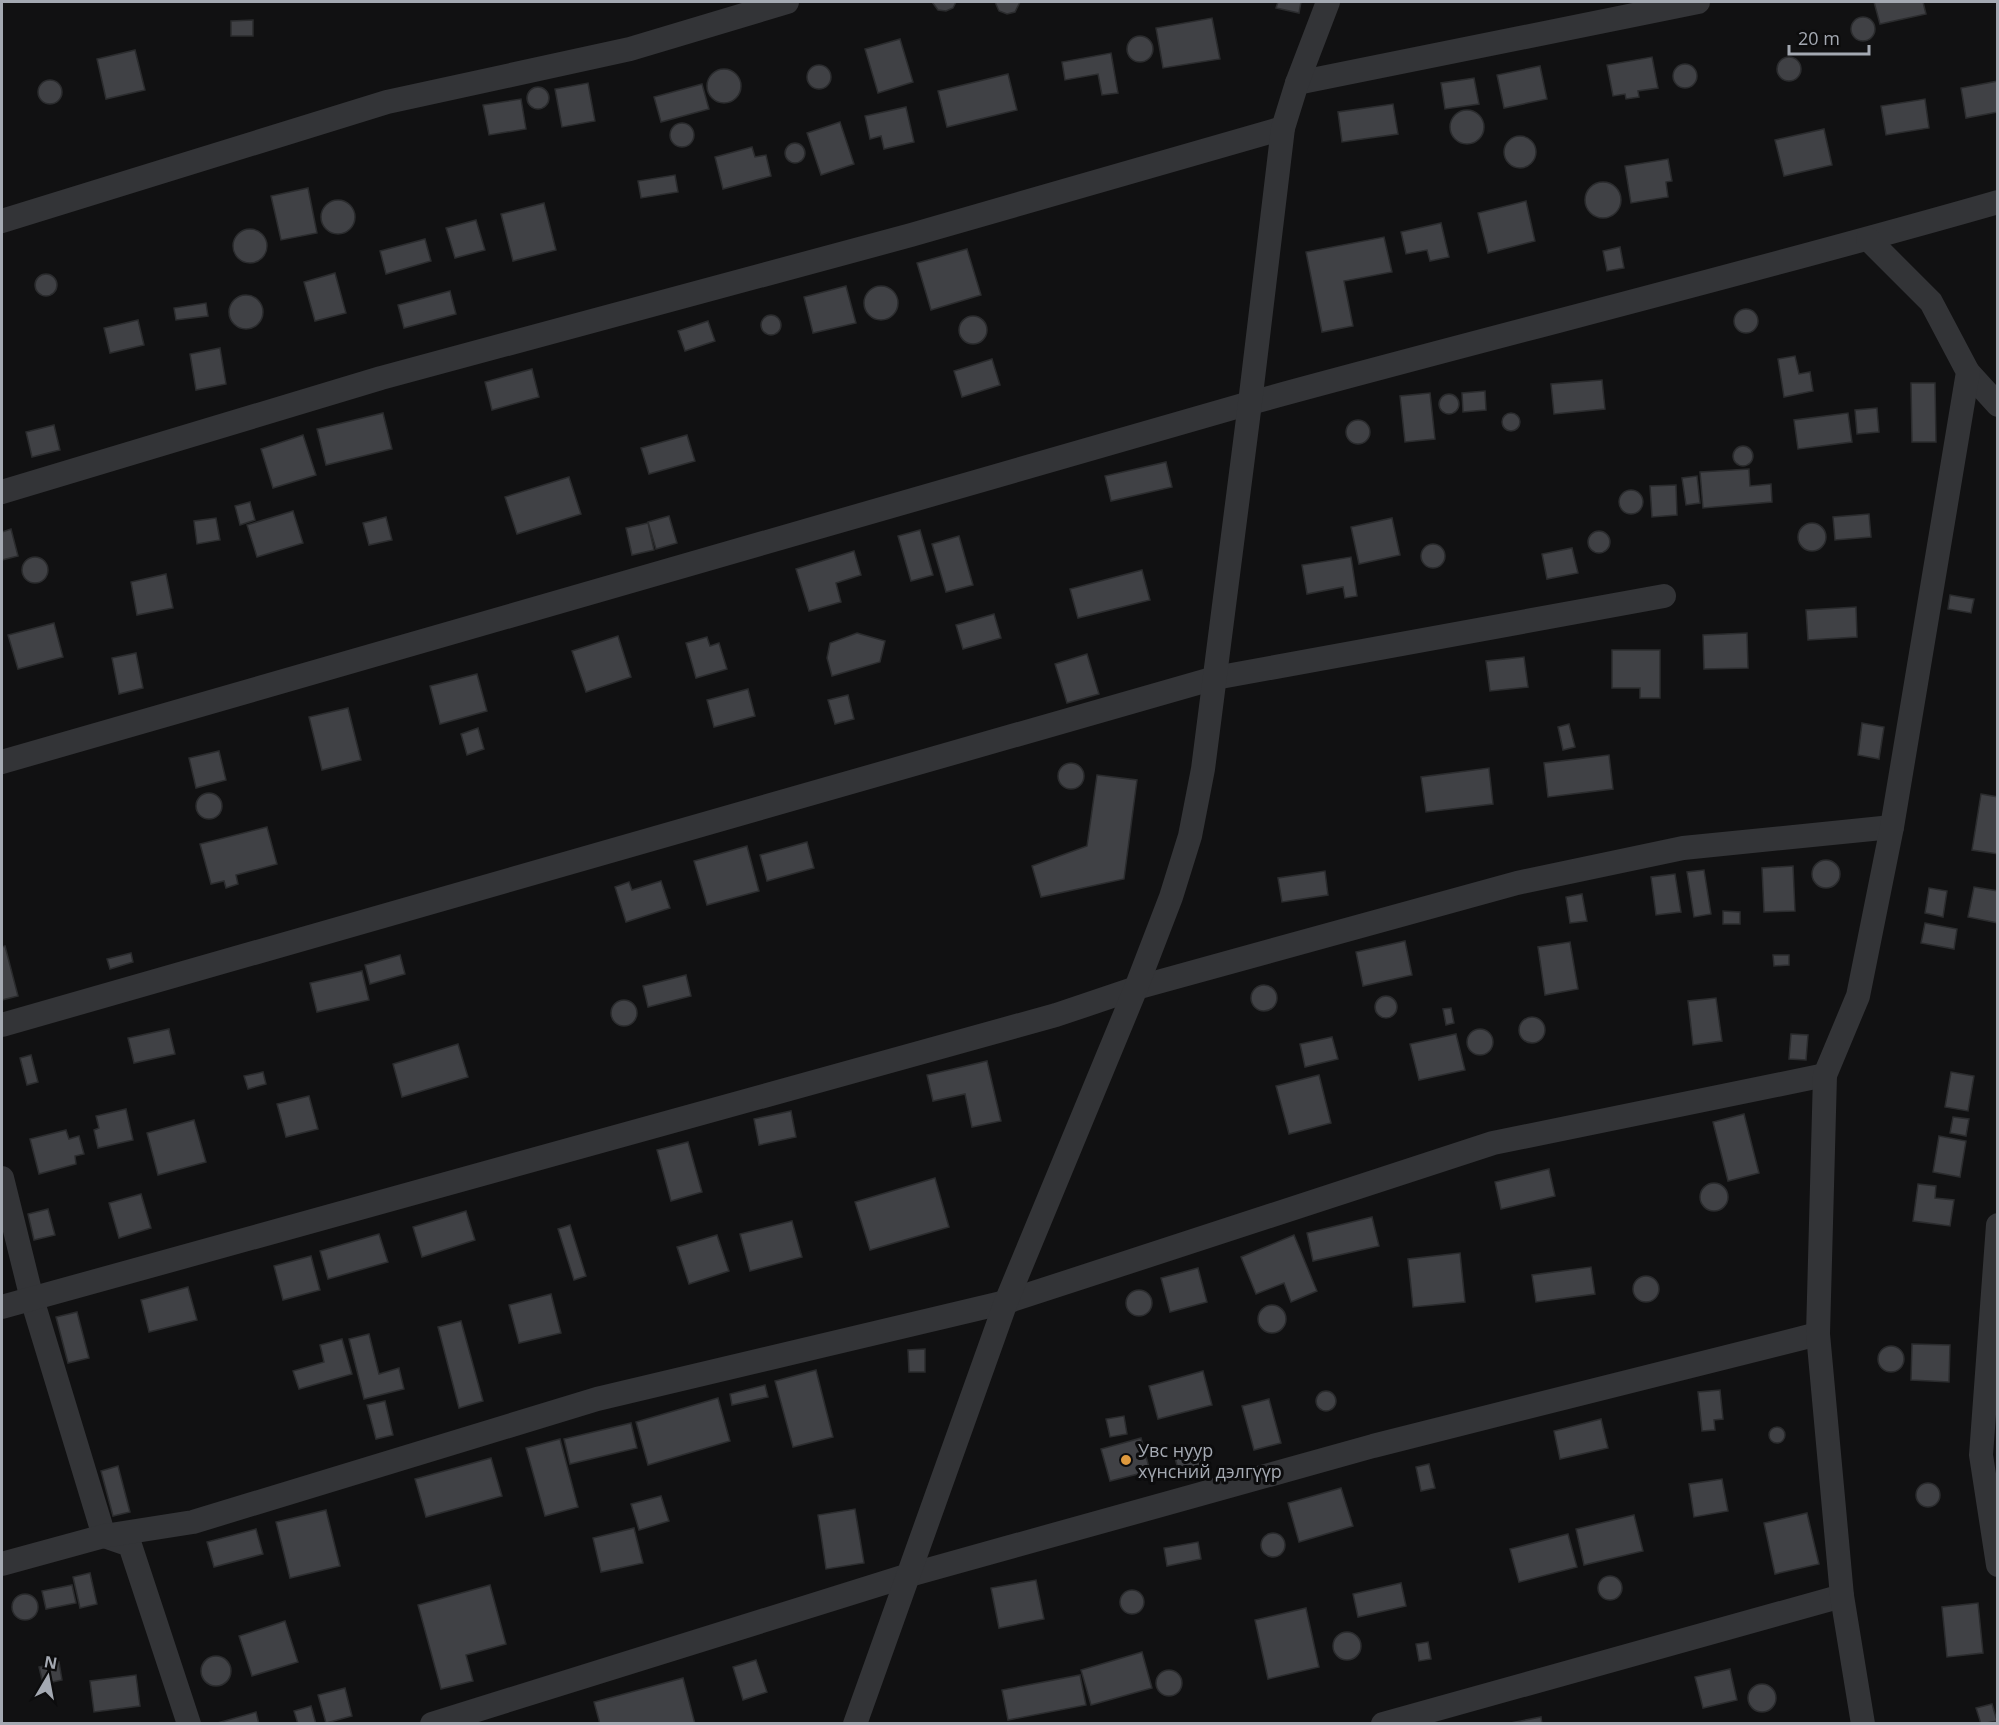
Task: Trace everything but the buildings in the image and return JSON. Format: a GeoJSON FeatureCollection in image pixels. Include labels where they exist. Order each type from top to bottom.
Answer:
{"type":"FeatureCollection","features":[{"type":"Feature","properties":{"kind":"street"},"geometry":{"type":"LineString","coordinates":[[2,221],[387,102],[630,49],[788,2]]}},
{"type":"Feature","properties":{"kind":"street"},"geometry":{"type":"LineString","coordinates":[[855,1724],[906,1576],[1006,1302],[1136,988],[1171,897],[1190,836],[1203,769],[1215,678],[1283,128],[1297,83],[1328,2]]}},
{"type":"Feature","properties":{"kind":"street"},"geometry":{"type":"LineString","coordinates":[[1297,83],[1698,2]]}},
{"type":"Feature","properties":{"kind":"street"},"geometry":{"type":"LineString","coordinates":[[2,492],[381,378],[910,236],[1283,128]]}},
{"type":"Feature","properties":{"kind":"street"},"geometry":{"type":"LineString","coordinates":[[2,762],[872,510],[1250,404],[1868,239],[1998,202]]}},
{"type":"Feature","properties":{"kind":"street"},"geometry":{"type":"LineString","coordinates":[[1868,239],[1931,302],[1968,372],[1997,405]]}},
{"type":"Feature","properties":{"kind":"street"},"geometry":{"type":"LineString","coordinates":[[1863,1724],[1842,1596],[1818,1334],[1825,1074],[1858,996],[1892,827],[1968,372]]}},
{"type":"Feature","properties":{"kind":"street"},"geometry":{"type":"LineString","coordinates":[[2,1025],[1215,678],[1664,596]]}},
{"type":"Feature","properties":{"kind":"street"},"geometry":{"type":"LineString","coordinates":[[2,1307],[1056,1015],[1136,988],[1528,880],[1683,848],[1892,827]]}},
{"type":"Feature","properties":{"kind":"street"},"geometry":{"type":"LineString","coordinates":[[2,1563],[104,1536],[193,1522],[597,1399],[1006,1302],[1493,1143],[1825,1074]]}},
{"type":"Feature","properties":{"kind":"street"},"geometry":{"type":"LineString","coordinates":[[2,1178],[32,1299],[104,1536]]}},
{"type":"Feature","properties":{"kind":"street"},"geometry":{"type":"LineString","coordinates":[[1998,1225],[1981,1455],[1998,1565]]}},
{"type":"Feature","properties":{"kind":"street"},"geometry":{"type":"LineString","coordinates":[[432,1724],[906,1576],[1373,1446],[1818,1334]]}},
{"type":"Feature","properties":{"kind":"street"},"geometry":{"type":"LineString","coordinates":[[104,1536],[130,1545],[189,1724]]}},
{"type":"Feature","properties":{"kind":"street"},"geometry":{"type":"LineString","coordinates":[[1383,1724],[1842,1596]]}},
{"type":"Feature","properties":{"kind":"place","name":"Увс нуур хүнсний дэлгүүр"},"geometry":{"type":"Point","coordinates":[1126,1460]}}]}
